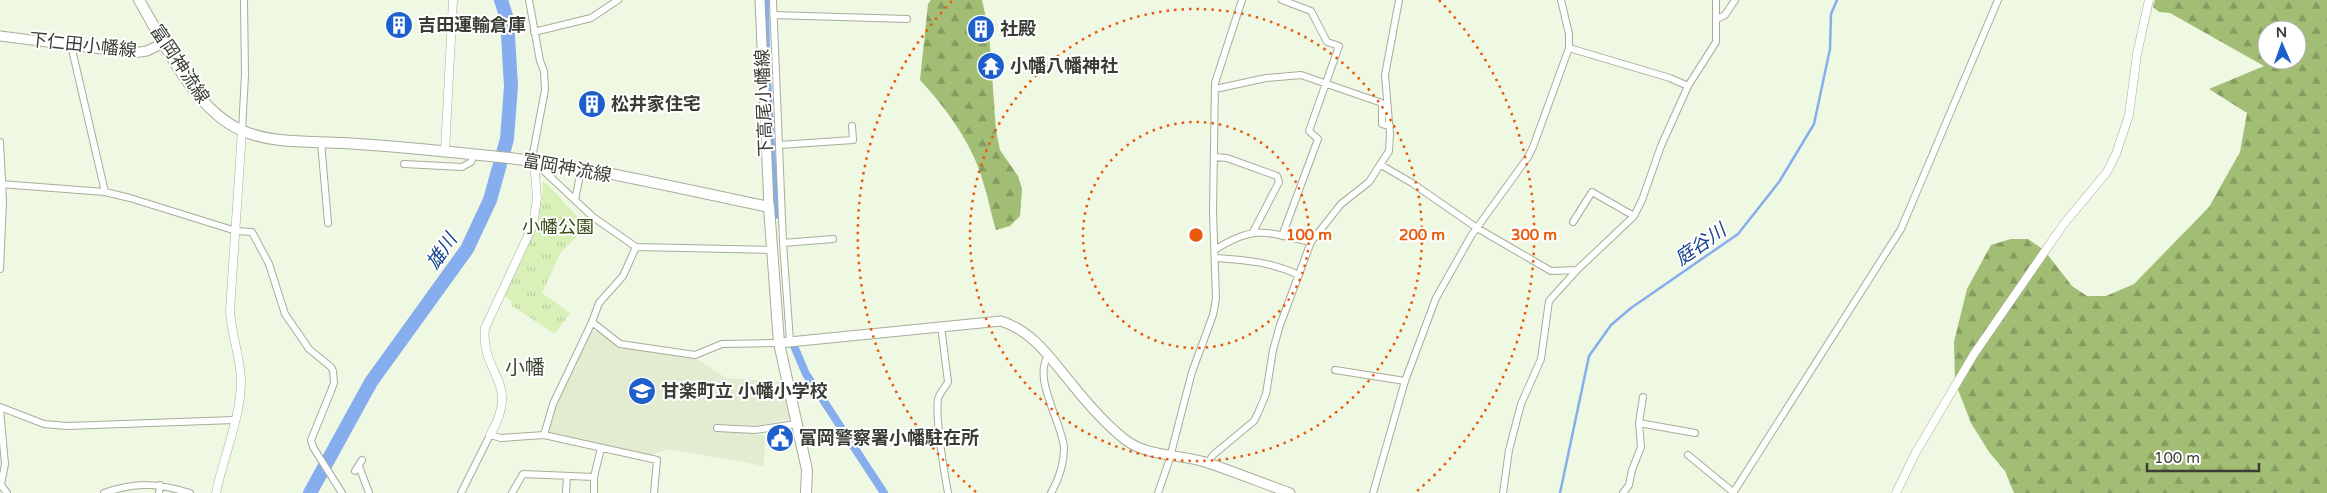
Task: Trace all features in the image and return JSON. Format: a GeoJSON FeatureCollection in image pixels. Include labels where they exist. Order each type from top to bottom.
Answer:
{"type":"FeatureCollection","features":[{"type":"Feature","properties":{"kind":"main road","name":"富岡神流線"},"geometry":{"type":"LineString","coordinates":[[139,0],[188,80],[205,102],[220,116],[242,131],[272,139],[445,151],[530,160],[769,207]]}},
{"type":"Feature","properties":{"kind":"main road","name":"下高尾小幡線"},"geometry":{"type":"LineString","coordinates":[[760,0],[769,207]]}},
{"type":"Feature","properties":{"kind":"main road","name":"下仁田小幡線"},"geometry":{"type":"LineString","coordinates":[[0,36],[133,53],[147,51],[165,42]]}},
{"type":"Feature","properties":{"kind":"main road"},"geometry":{"type":"LineString","coordinates":[[769,207],[779,342],[807,470],[806,493]]}},
{"type":"Feature","properties":{"kind":"main road"},"geometry":{"type":"LineString","coordinates":[[779,342],[1001,321],[1015,326],[1028,334],[1049,355],[1077,390],[1126,440],[1145,449],[1208,463],[1290,493]]}},
{"type":"Feature","properties":{"kind":"street"},"geometry":{"type":"LineString","coordinates":[[216,493],[240,397],[241,377],[230,326],[245,75],[244,0]]}},
{"type":"Feature","properties":{"kind":"street"},"geometry":{"type":"LineString","coordinates":[[445,151],[452,0]]}},
{"type":"Feature","properties":{"kind":"street"},"geometry":{"type":"LineString","coordinates":[[461,493],[502,407],[503,398],[498,377],[488,357],[484,339],[486,328],[533,225],[537,198],[530,160],[534,153],[545,90],[544,71],[540,61],[529,0]]}},
{"type":"Feature","properties":{"kind":"street"},"geometry":{"type":"LineString","coordinates":[[534,32],[590,18],[618,0]]}},
{"type":"Feature","properties":{"kind":"street"},"geometry":{"type":"LineString","coordinates":[[773,0],[783,243],[790,341]]}},
{"type":"Feature","properties":{"kind":"street"},"geometry":{"type":"LineString","coordinates":[[1158,493],[1171,454],[1192,372],[1213,315],[1216,300],[1216,249],[1213,212],[1215,89],[1242,0]]}},
{"type":"Feature","properties":{"kind":"street"},"geometry":{"type":"LineString","coordinates":[[1282,0],[1311,11],[1327,42],[1339,46],[1309,131],[1318,139],[1282,236]]}},
{"type":"Feature","properties":{"kind":"street"},"geometry":{"type":"LineString","coordinates":[[1208,463],[1213,454],[1254,421],[1258,414],[1266,394],[1277,337],[1311,242],[1341,204],[1369,182],[1389,152],[1390,126],[1385,75],[1399,0]]}},
{"type":"Feature","properties":{"kind":"street"},"geometry":{"type":"LineString","coordinates":[[1373,493],[1405,381],[1436,298],[1477,228],[1528,157],[1569,48],[1569,34],[1561,0]]}},
{"type":"Feature","properties":{"kind":"street"},"geometry":{"type":"LineString","coordinates":[[1503,493],[1510,450],[1521,404],[1541,359],[1549,301],[1577,270],[1634,216],[1648,185],[1661,146],[1688,86],[1716,42],[1716,0]]}},
{"type":"Feature","properties":{"kind":"street"},"geometry":{"type":"LineString","coordinates":[[1717,19],[1725,15],[1735,0]]}},
{"type":"Feature","properties":{"kind":"street"},"geometry":{"type":"LineString","coordinates":[[1688,455],[1733,492],[1901,230],[1998,0]]}},
{"type":"Feature","properties":{"kind":"street"},"geometry":{"type":"LineString","coordinates":[[1896,493],[1916,452],[1974,354],[2063,225],[2110,166],[2129,115],[2137,54],[2149,0]]}},
{"type":"Feature","properties":{"kind":"street"},"geometry":{"type":"LineString","coordinates":[[773,15],[907,19]]}},
{"type":"Feature","properties":{"kind":"street"},"geometry":{"type":"LineString","coordinates":[[72,45],[105,192]]}},
{"type":"Feature","properties":{"kind":"street"},"geometry":{"type":"LineString","coordinates":[[1569,48],[1670,78],[1688,86]]}},
{"type":"Feature","properties":{"kind":"street"},"geometry":{"type":"LineString","coordinates":[[1215,89],[1266,78],[1301,75],[1325,85],[1382,103],[1382,124],[1390,126]]}},
{"type":"Feature","properties":{"kind":"street"},"geometry":{"type":"LineString","coordinates":[[779,145],[853,140],[852,126]]}},
{"type":"Feature","properties":{"kind":"street"},"geometry":{"type":"LineString","coordinates":[[0,142],[2,184],[0,269]]}},
{"type":"Feature","properties":{"kind":"street"},"geometry":{"type":"LineString","coordinates":[[320,142],[328,223]]}},
{"type":"Feature","properties":{"kind":"street"},"geometry":{"type":"LineString","coordinates":[[404,164],[462,167],[471,162],[474,154]]}},
{"type":"Feature","properties":{"kind":"street"},"geometry":{"type":"LineString","coordinates":[[1214,157],[1227,158],[1277,176],[1279,182],[1253,232]]}},
{"type":"Feature","properties":{"kind":"street"},"geometry":{"type":"LineString","coordinates":[[1381,165],[1412,182],[1477,228],[1551,271],[1577,270]]}},
{"type":"Feature","properties":{"kind":"street"},"geometry":{"type":"LineString","coordinates":[[575,200],[581,170]]}},
{"type":"Feature","properties":{"kind":"street"},"geometry":{"type":"LineString","coordinates":[[544,171],[593,217],[636,247],[772,250]]}},
{"type":"Feature","properties":{"kind":"street"},"geometry":{"type":"LineString","coordinates":[[2,184],[105,192],[236,231],[252,232],[269,264],[285,314],[309,349],[333,371],[334,383],[312,436],[313,448],[342,493]]}},
{"type":"Feature","properties":{"kind":"street"},"geometry":{"type":"LineString","coordinates":[[1574,222],[1592,192],[1634,216]]}},
{"type":"Feature","properties":{"kind":"street"},"geometry":{"type":"LineString","coordinates":[[1216,249],[1236,236],[1253,232],[1311,242]]}},
{"type":"Feature","properties":{"kind":"street"},"geometry":{"type":"LineString","coordinates":[[783,243],[833,238]]}},
{"type":"Feature","properties":{"kind":"street"},"geometry":{"type":"LineString","coordinates":[[544,435],[553,404],[592,322],[599,303],[623,276],[636,247]]}},
{"type":"Feature","properties":{"kind":"street"},"geometry":{"type":"LineString","coordinates":[[1216,258],[1253,261],[1280,266],[1299,274]]}},
{"type":"Feature","properties":{"kind":"street"},"geometry":{"type":"LineString","coordinates":[[592,322],[620,344],[694,355],[722,344],[779,342]]}},
{"type":"Feature","properties":{"kind":"street"},"geometry":{"type":"LineString","coordinates":[[942,326],[948,382],[940,395],[938,405],[941,447],[948,493]]}},
{"type":"Feature","properties":{"kind":"street"},"geometry":{"type":"LineString","coordinates":[[1049,355],[1044,363],[1045,379],[1064,448],[1061,469],[1051,493]]}},
{"type":"Feature","properties":{"kind":"street"},"geometry":{"type":"LineString","coordinates":[[1335,370],[1405,381]]}},
{"type":"Feature","properties":{"kind":"street"},"geometry":{"type":"LineString","coordinates":[[1623,493],[1629,485],[1641,447],[1640,423],[1643,397]]}},
{"type":"Feature","properties":{"kind":"street"},"geometry":{"type":"LineString","coordinates":[[7,493],[1,485],[4,464],[0,408],[44,424],[67,426],[120,422],[185,423],[234,420]]}},
{"type":"Feature","properties":{"kind":"street"},"geometry":{"type":"LineString","coordinates":[[1640,423],[1695,433]]}},
{"type":"Feature","properties":{"kind":"street"},"geometry":{"type":"LineString","coordinates":[[718,428],[755,430],[796,424]]}},
{"type":"Feature","properties":{"kind":"street"},"geometry":{"type":"LineString","coordinates":[[490,435],[501,438],[544,435],[657,460],[654,493]]}},
{"type":"Feature","properties":{"kind":"street"},"geometry":{"type":"LineString","coordinates":[[594,493],[594,477],[601,448]]}},
{"type":"Feature","properties":{"kind":"street"},"geometry":{"type":"LineString","coordinates":[[358,466],[369,493]]}},
{"type":"Feature","properties":{"kind":"street"},"geometry":{"type":"LineString","coordinates":[[512,493],[523,474],[594,477]]}},
{"type":"Feature","properties":{"kind":"street"},"geometry":{"type":"LineString","coordinates":[[566,476],[566,493]]}},
{"type":"Feature","properties":{"kind":"street"},"geometry":{"type":"LineString","coordinates":[[104,493],[136,485],[160,484],[190,493]]}},
{"type":"Feature","properties":{"kind":"street"},"geometry":{"type":"LineString","coordinates":[[159,493],[160,484]]}},
{"type":"Feature","properties":{"kind":"shaded area","name":"甘楽町立 小幡小学校"},"geometry":{"type":"Polygon","coordinates":[[[590,331],[599,331],[614,344],[697,359],[726,378],[781,382],[791,419],[756,426],[720,424],[719,430],[765,436],[764,466],[669,449],[647,456],[548,433],[555,404],[590,331]]]}},
{"type":"Feature","properties":{"kind":"green space"},"geometry":{"type":"Polygon","coordinates":[[[931,0],[982,0],[989,32],[996,131],[1000,150],[1018,176],[1022,189],[1020,216],[1010,226],[996,230],[986,191],[974,156],[940,103],[920,80],[928,4],[931,0]]]}},
{"type":"Feature","properties":{"kind":"green space"},"geometry":{"type":"Polygon","coordinates":[[[2155,0],[2327,0],[2327,493],[2014,493],[2005,471],[1989,452],[1971,423],[1955,382],[1954,342],[1967,289],[1991,245],[2011,239],[2028,239],[2044,250],[2072,286],[2087,296],[2106,296],[2134,284],[2209,207],[2240,152],[2247,113],[2209,89],[2257,69],[2307,70],[2307,20],[2257,20],[2257,62],[2170,13],[2159,12],[2153,7],[2155,0]]]}},
{"type":"Feature","properties":{"kind":"green space","name":"小幡公園"},"geometry":{"type":"Polygon","coordinates":[[[543,183],[547,184],[586,226],[560,254],[542,293],[570,313],[555,334],[512,306],[513,303],[504,295],[535,227],[542,198],[543,183]]]}},
{"type":"Feature","properties":{"kind":"waterway","name":"雄川"},"geometry":{"type":"LineString","coordinates":[[310,493],[371,382],[467,249],[490,200],[507,139],[511,86],[507,19],[501,0]]}},
{"type":"Feature","properties":{"kind":"waterway"},"geometry":{"type":"LineString","coordinates":[[765,0],[766,53]]}},
{"type":"Feature","properties":{"kind":"waterway","name":"庭谷川"},"geometry":{"type":"LineString","coordinates":[[1560,493],[1589,356],[1611,325],[1631,308],[1738,234],[1779,182],[1814,124],[1830,49],[1831,14],[1837,0]]}},
{"type":"Feature","properties":{"kind":"waterway"},"geometry":{"type":"LineString","coordinates":[[767,77],[775,215]]}},
{"type":"Feature","properties":{"kind":"waterway"},"geometry":{"type":"LineString","coordinates":[[794,346],[806,374],[884,493]]}},
{"type":"Feature","properties":{"kind":"place","name":"吉田運輸倉庫"},"geometry":{"type":"Point","coordinates":[399,25]}},
{"type":"Feature","properties":{"kind":"place","name":"社殿"},"geometry":{"type":"Point","coordinates":[981,29]}},
{"type":"Feature","properties":{"kind":"place","name":"小幡八幡神社"},"geometry":{"type":"Point","coordinates":[991,66]}},
{"type":"Feature","properties":{"kind":"place","name":"松井家住宅"},"geometry":{"type":"Point","coordinates":[592,104]}},
{"type":"Feature","properties":{"kind":"place","name":"甘楽町立 小幡小学校"},"geometry":{"type":"Point","coordinates":[642,391]}},
{"type":"Feature","properties":{"kind":"place","name":"富岡警察署小幡駐在所"},"geometry":{"type":"Point","coordinates":[780,438]}},
{"type":"Feature","properties":{"kind":"district","name":"小幡"},"geometry":{"type":"Point","coordinates":[525,367]}}]}
